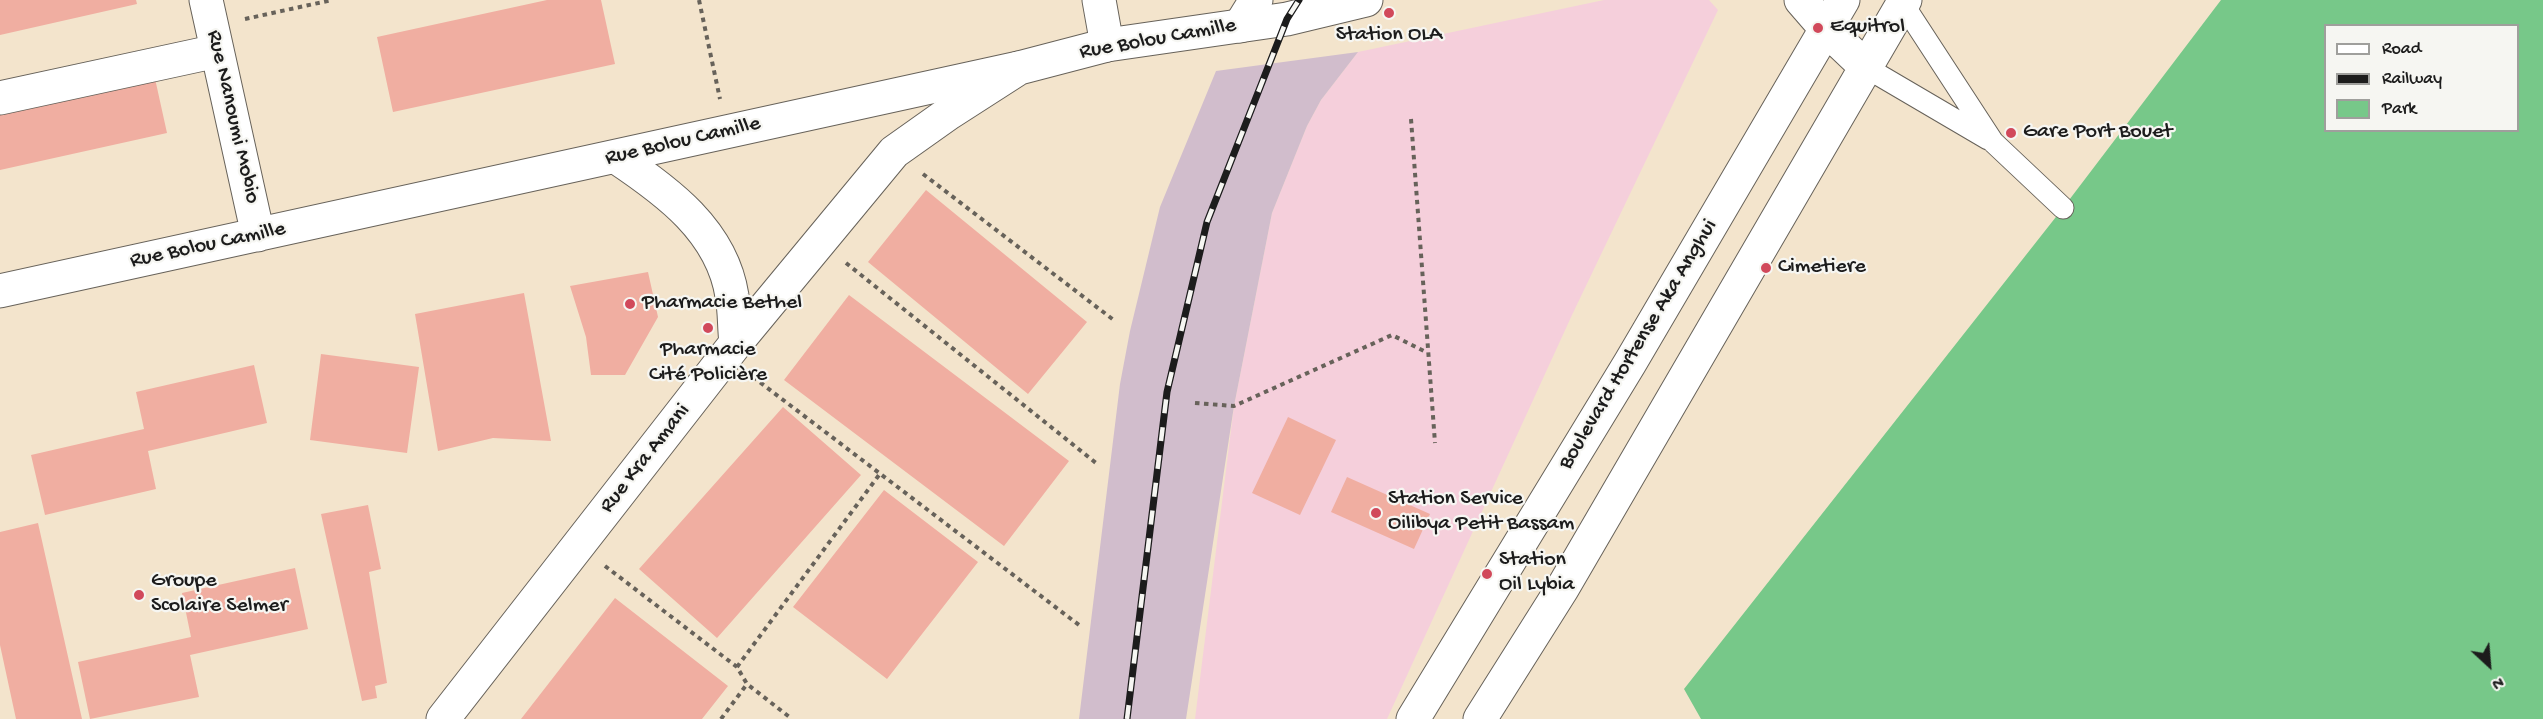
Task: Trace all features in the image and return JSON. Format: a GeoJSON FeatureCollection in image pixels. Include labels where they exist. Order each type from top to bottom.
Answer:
{"type":"FeatureCollection","features":[{"type":"Feature","properties":{"kind":"street"},"geometry":{"type":"LineString","coordinates":[[1099,0],[1107,45]]}},
{"type":"Feature","properties":{"kind":"street","name":"Rue Bolou Camille"},"geometry":{"type":"LineString","coordinates":[[0,291],[1019,68],[1107,45],[1248,13],[1287,19],[1366,0]]}},
{"type":"Feature","properties":{"kind":"street"},"geometry":{"type":"LineString","coordinates":[[1801,0],[1827,30],[1867,68]]}},
{"type":"Feature","properties":{"kind":"street","name":"Boulevard Hortense Aka Anghui"},"geometry":{"type":"LineString","coordinates":[[1413,719],[1630,363],[1843,0]]}},
{"type":"Feature","properties":{"kind":"street"},"geometry":{"type":"LineString","coordinates":[[1480,719],[1562,590],[1867,68],[1903,1]]}},
{"type":"Feature","properties":{"kind":"street"},"geometry":{"type":"LineString","coordinates":[[0,98],[212,26]]}},
{"type":"Feature","properties":{"kind":"street","name":"Rue Nanoumi Mobio"},"geometry":{"type":"LineString","coordinates":[[212,26],[258,235]]}},
{"type":"Feature","properties":{"kind":"street","name":"Rue Kra Amani"},"geometry":{"type":"LineString","coordinates":[[443,719],[731,349],[894,152],[1019,68]]}},
{"type":"Feature","properties":{"kind":"street"},"geometry":{"type":"LineString","coordinates":[[616,157],[662,187],[696,221],[719,257],[732,295],[731,349]]}},
{"type":"Feature","properties":{"kind":"lane"},"geometry":{"type":"LineString","coordinates":[[1903,1],[1993,141],[2063,208]]}},
{"type":"Feature","properties":{"kind":"lane"},"geometry":{"type":"LineString","coordinates":[[1867,68],[1993,141]]}},
{"type":"Feature","properties":{"kind":"path"},"geometry":{"type":"LineString","coordinates":[[212,26],[332,0]]}},
{"type":"Feature","properties":{"kind":"path"},"geometry":{"type":"LineString","coordinates":[[699,0],[728,132]]}},
{"type":"Feature","properties":{"kind":"path"},"geometry":{"type":"LineString","coordinates":[[1411,119],[1426,352],[1435,443]]}},
{"type":"Feature","properties":{"kind":"path"},"geometry":{"type":"LineString","coordinates":[[894,152],[1115,321]]}},
{"type":"Feature","properties":{"kind":"path"},"geometry":{"type":"LineString","coordinates":[[820,241],[1096,463]]}},
{"type":"Feature","properties":{"kind":"path"},"geometry":{"type":"LineString","coordinates":[[1195,403],[1234,406],[1392,335],[1426,352]]}},
{"type":"Feature","properties":{"kind":"path"},"geometry":{"type":"LineString","coordinates":[[731,349],[879,475],[1079,625]]}},
{"type":"Feature","properties":{"kind":"path"},"geometry":{"type":"LineString","coordinates":[[736,667],[879,475]]}},
{"type":"Feature","properties":{"kind":"path"},"geometry":{"type":"LineString","coordinates":[[578,546],[736,667],[747,684],[792,719]]}},
{"type":"Feature","properties":{"kind":"path"},"geometry":{"type":"LineString","coordinates":[[721,719],[747,684]]}},
{"type":"Feature","properties":{"kind":"shaded area"},"geometry":{"type":"Polygon","coordinates":[[[1604,0],[1709,0],[1718,10],[1572,315],[1387,719],[1195,719],[1234,406],[1272,213],[1307,126],[1321,100],[1358,52],[1604,0]]]}},
{"type":"Feature","properties":{"kind":"shaded area"},"geometry":{"type":"Polygon","coordinates":[[[1358,52],[1321,100],[1307,126],[1272,213],[1234,406],[1186,719],[1079,719],[1120,384],[1130,331],[1160,207],[1216,71],[1358,52]]]}},
{"type":"Feature","properties":{"kind":"green space"},"geometry":{"type":"Polygon","coordinates":[[[2221,0],[2543,0],[2543,719],[1701,719],[1684,689],[2063,208],[2221,0]]]}},
{"type":"Feature","properties":{"kind":"building"},"geometry":{"type":"Polygon","coordinates":[[[0,0],[136,0],[137,4],[0,35],[0,0]]]}},
{"type":"Feature","properties":{"kind":"building"},"geometry":{"type":"Polygon","coordinates":[[[547,0],[601,0],[615,64],[393,112],[377,37],[547,0]]]}},
{"type":"Feature","properties":{"kind":"building"},"geometry":{"type":"Polygon","coordinates":[[[154,74],[167,133],[0,170],[0,108],[154,74]]]}},
{"type":"Feature","properties":{"kind":"building"},"geometry":{"type":"Polygon","coordinates":[[[926,190],[1087,322],[1028,394],[868,262],[926,190]]]}},
{"type":"Feature","properties":{"kind":"building"},"geometry":{"type":"Polygon","coordinates":[[[648,272],[658,317],[625,375],[591,375],[586,337],[570,286],[648,272]]]}},
{"type":"Feature","properties":{"kind":"building"},"geometry":{"type":"Polygon","coordinates":[[[524,293],[551,441],[493,438],[438,451],[415,314],[524,293]]]}},
{"type":"Feature","properties":{"kind":"building"},"geometry":{"type":"Polygon","coordinates":[[[849,295],[1069,461],[1004,546],[784,380],[849,295]]]}},
{"type":"Feature","properties":{"kind":"building"},"geometry":{"type":"Polygon","coordinates":[[[321,354],[419,367],[407,453],[310,440],[321,354]]]}},
{"type":"Feature","properties":{"kind":"building"},"geometry":{"type":"Polygon","coordinates":[[[254,365],[267,423],[148,451],[156,489],[45,515],[31,455],[144,429],[136,392],[254,365]]]}},
{"type":"Feature","properties":{"kind":"building"},"geometry":{"type":"Polygon","coordinates":[[[783,407],[861,475],[717,638],[639,569],[783,407]]]}},
{"type":"Feature","properties":{"kind":"building"},"geometry":{"type":"Polygon","coordinates":[[[1288,417],[1336,440],[1300,515],[1252,493],[1288,417]]]}},
{"type":"Feature","properties":{"kind":"building"},"geometry":{"type":"Polygon","coordinates":[[[1347,477],[1430,514],[1414,549],[1331,512],[1347,477]]]}},
{"type":"Feature","properties":{"kind":"building"},"geometry":{"type":"Polygon","coordinates":[[[884,490],[978,562],[887,679],[793,607],[884,490]]]}},
{"type":"Feature","properties":{"kind":"building"},"geometry":{"type":"Polygon","coordinates":[[[368,505],[381,569],[369,572],[387,683],[375,686],[377,698],[362,701],[321,514],[368,505]]]}},
{"type":"Feature","properties":{"kind":"building"},"geometry":{"type":"Polygon","coordinates":[[[38,523],[82,719],[16,719],[0,645],[0,532],[38,523]]]}},
{"type":"Feature","properties":{"kind":"building"},"geometry":{"type":"Polygon","coordinates":[[[295,568],[308,629],[190,655],[199,697],[90,719],[78,662],[191,637],[182,593],[295,568]]]}},
{"type":"Feature","properties":{"kind":"building"},"geometry":{"type":"Polygon","coordinates":[[[615,598],[728,686],[702,719],[521,719],[615,598]]]}},
{"type":"Feature","properties":{"kind":"railway"},"geometry":{"type":"LineString","coordinates":[[1127,719],[1167,392],[1207,222],[1287,19],[1299,0]]}},
{"type":"Feature","properties":{"kind":"place","name":"Station OLA"},"geometry":{"type":"Point","coordinates":[1389,13]}},
{"type":"Feature","properties":{"kind":"place","name":"Equitrol"},"geometry":{"type":"Point","coordinates":[1818,28]}},
{"type":"Feature","properties":{"kind":"place","name":"Gare Port Bouet"},"geometry":{"type":"Point","coordinates":[2011,133]}},
{"type":"Feature","properties":{"kind":"place","name":"Cimetiere"},"geometry":{"type":"Point","coordinates":[1766,268]}},
{"type":"Feature","properties":{"kind":"place","name":"Pharmacie Bethel"},"geometry":{"type":"Point","coordinates":[630,304]}},
{"type":"Feature","properties":{"kind":"place","name":"Pharmacie Cité Policière"},"geometry":{"type":"Point","coordinates":[708,328]}},
{"type":"Feature","properties":{"kind":"place","name":"Station Service Oilibya Petit Bassam"},"geometry":{"type":"Point","coordinates":[1376,513]}},
{"type":"Feature","properties":{"kind":"place","name":"Station Oil Lybia"},"geometry":{"type":"Point","coordinates":[1487,574]}},
{"type":"Feature","properties":{"kind":"place","name":"Groupe Scolaire Selmer"},"geometry":{"type":"Point","coordinates":[139,595]}}]}
